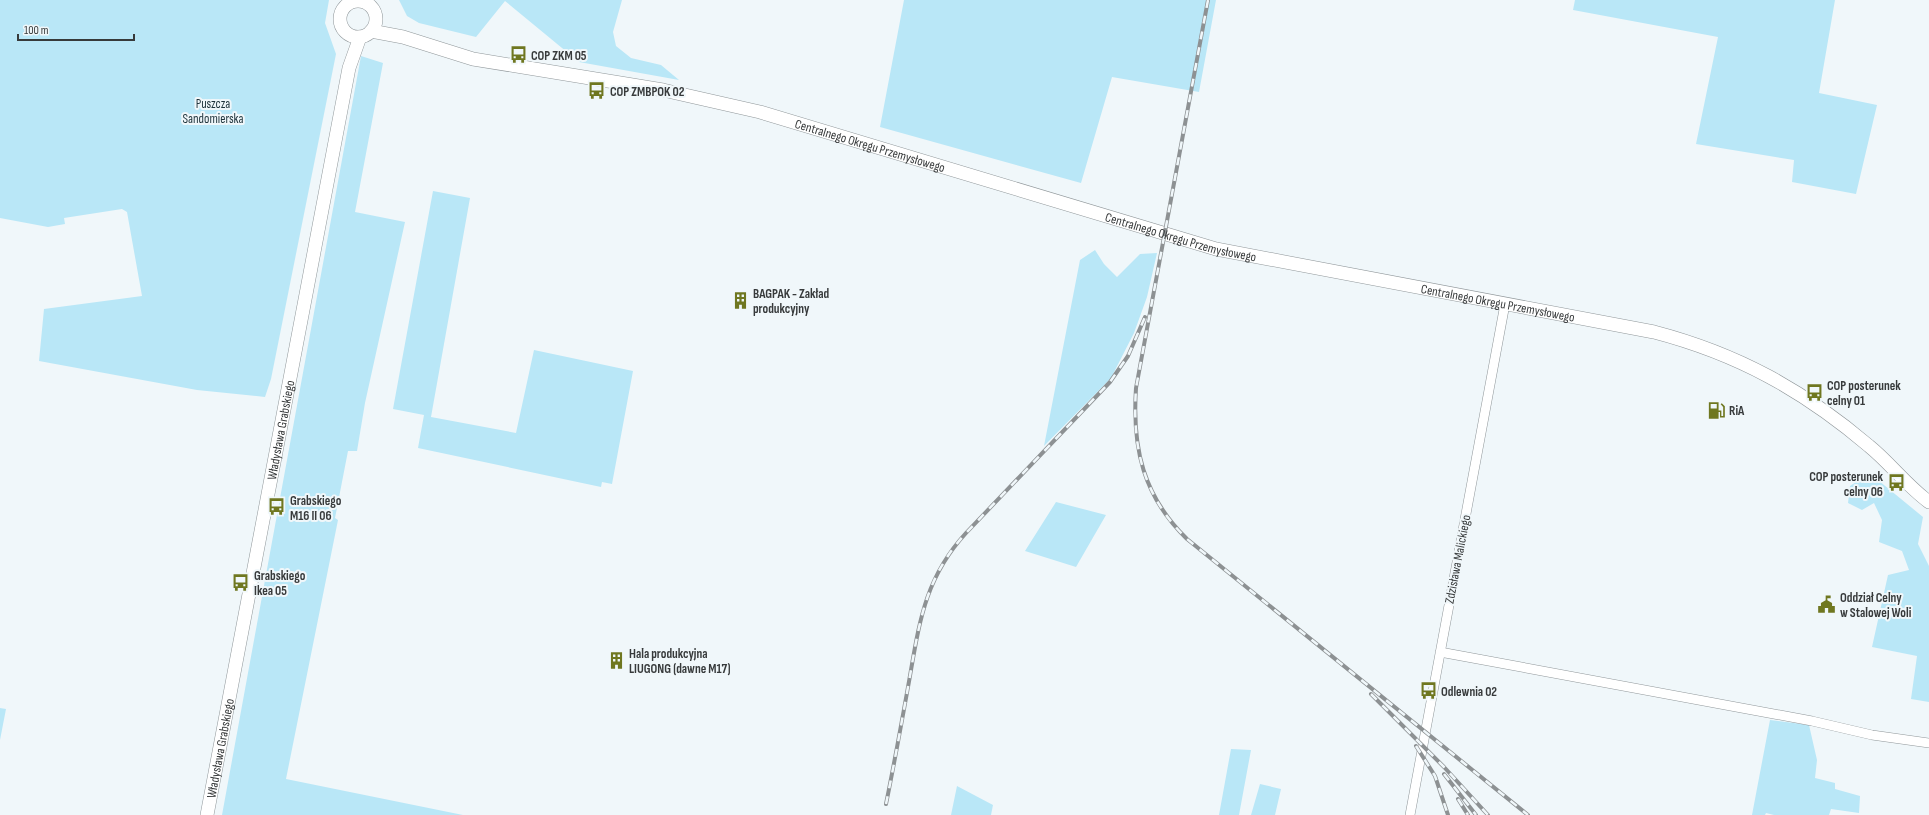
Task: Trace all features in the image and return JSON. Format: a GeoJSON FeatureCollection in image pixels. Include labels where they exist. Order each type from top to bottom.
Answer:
{"type":"FeatureCollection","features":[{"type":"Feature","properties":{"kind":"street"},"geometry":{"type":"LineString","coordinates":[[349,2],[365,3],[373,10],[364,31],[342,28],[340,17],[349,2]]}},
{"type":"Feature","properties":{"kind":"street","name":"Centralnego Okręgu Przemysłowego"},"geometry":{"type":"LineString","coordinates":[[364,31],[403,37],[473,59],[662,90],[760,112],[1212,248],[1654,332],[1682,340],[1734,359],[1793,390],[1822,409],[1885,460],[1927,502]]}},
{"type":"Feature","properties":{"kind":"street","name":"Władysława Grabskiego"},"geometry":{"type":"LineString","coordinates":[[207,815],[349,68],[364,31]]}},
{"type":"Feature","properties":{"kind":"street","name":"Zdzisława Malickiego"},"geometry":{"type":"LineString","coordinates":[[1410,815],[1505,304]]}},
{"type":"Feature","properties":{"kind":"street"},"geometry":{"type":"LineString","coordinates":[[1440,652],[1812,720],[1872,735],[1929,743]]}},
{"type":"Feature","properties":{"kind":"green space","name":"Puszcza Sandomierska"},"geometry":{"type":"Polygon","coordinates":[[[0,0],[329,0],[325,23],[336,54],[271,379],[265,397],[197,390],[39,361],[44,309],[142,296],[127,212],[122,209],[64,218],[65,224],[48,227],[0,218],[0,0]]]}},
{"type":"Feature","properties":{"kind":"green space"},"geometry":{"type":"Polygon","coordinates":[[[399,0],[622,0],[613,32],[616,46],[631,58],[661,65],[679,80],[579,62],[505,1],[476,37],[419,23],[407,16],[399,0]]]}},
{"type":"Feature","properties":{"kind":"green space"},"geometry":{"type":"Polygon","coordinates":[[[904,0],[1216,0],[1199,92],[1112,77],[1081,183],[880,127],[904,0]]]}},
{"type":"Feature","properties":{"kind":"green space"},"geometry":{"type":"Polygon","coordinates":[[[1575,0],[1835,0],[1819,93],[1877,105],[1856,194],[1792,182],[1794,160],[1696,144],[1718,37],[1573,10],[1575,0]]]}},
{"type":"Feature","properties":{"kind":"green space"},"geometry":{"type":"Polygon","coordinates":[[[361,56],[383,63],[355,212],[405,222],[365,403],[357,451],[348,451],[335,518],[338,520],[286,779],[463,815],[222,815],[361,56]]]}},
{"type":"Feature","properties":{"kind":"green space"},"geometry":{"type":"Polygon","coordinates":[[[433,191],[470,198],[431,417],[516,433],[534,350],[633,371],[612,484],[602,482],[601,487],[418,448],[424,415],[393,409],[433,191]]]}},
{"type":"Feature","properties":{"kind":"green space"},"geometry":{"type":"Polygon","coordinates":[[[1095,250],[1104,264],[1117,277],[1140,254],[1157,253],[1147,297],[1134,333],[1111,378],[1044,446],[1080,260],[1095,250]]]}},
{"type":"Feature","properties":{"kind":"green space"},"geometry":{"type":"Polygon","coordinates":[[[1873,476],[1923,517],[1918,544],[1929,566],[1929,702],[1911,699],[1917,656],[1872,647],[1888,575],[1909,570],[1902,551],[1879,542],[1882,520],[1874,503],[1862,510],[1848,503],[1850,486],[1862,478],[1873,476]]]}},
{"type":"Feature","properties":{"kind":"green space"},"geometry":{"type":"Polygon","coordinates":[[[1056,502],[1106,515],[1076,567],[1025,551],[1056,502]]]}},
{"type":"Feature","properties":{"kind":"green space"},"geometry":{"type":"Polygon","coordinates":[[[0,708],[6,709],[0,740],[0,708]]]}},
{"type":"Feature","properties":{"kind":"green space"},"geometry":{"type":"Polygon","coordinates":[[[1770,720],[1809,725],[1817,760],[1815,778],[1835,783],[1835,789],[1860,796],[1859,813],[1831,809],[1829,815],[1774,815],[1766,813],[1765,815],[1752,815],[1770,720]]]}},
{"type":"Feature","properties":{"kind":"green space"},"geometry":{"type":"Polygon","coordinates":[[[1231,749],[1251,750],[1239,815],[1219,815],[1231,749]]]}},
{"type":"Feature","properties":{"kind":"green space"},"geometry":{"type":"Polygon","coordinates":[[[1260,784],[1281,789],[1275,815],[1251,815],[1260,784]]]}},
{"type":"Feature","properties":{"kind":"green space"},"geometry":{"type":"Polygon","coordinates":[[[957,786],[993,805],[991,815],[951,815],[957,786]]]}},
{"type":"Feature","properties":{"kind":"railway"},"geometry":{"type":"LineString","coordinates":[[1208,0],[1136,388],[1136,431],[1139,451],[1150,488],[1172,523],[1187,539],[1528,815]]}},
{"type":"Feature","properties":{"kind":"railway"},"geometry":{"type":"LineString","coordinates":[[886,804],[920,624],[925,605],[940,568],[966,533],[1110,382],[1128,356],[1145,317]]}},
{"type":"Feature","properties":{"kind":"railway"},"geometry":{"type":"LineString","coordinates":[[1371,694],[1444,767],[1488,815]]}},
{"type":"Feature","properties":{"kind":"railway"},"geometry":{"type":"LineString","coordinates":[[1416,746],[1435,776],[1448,815]]}},
{"type":"Feature","properties":{"kind":"railway"},"geometry":{"type":"LineString","coordinates":[[1444,774],[1476,815]]}},
{"type":"Feature","properties":{"kind":"railway"},"geometry":{"type":"LineString","coordinates":[[1458,799],[1468,815]]}},
{"type":"Feature","properties":{"kind":"place","name":"COP ZKM 05"},"geometry":{"type":"Point","coordinates":[518,55]}},
{"type":"Feature","properties":{"kind":"place","name":"COP ZMBPOK 02"},"geometry":{"type":"Point","coordinates":[597,91]}},
{"type":"Feature","properties":{"kind":"place","name":"BAGPAK - Zakład produkcyjny"},"geometry":{"type":"Point","coordinates":[740,300]}},
{"type":"Feature","properties":{"kind":"place","name":"COP posterunek celny 01"},"geometry":{"type":"Point","coordinates":[1814,392]}},
{"type":"Feature","properties":{"kind":"place","name":"RiA"},"geometry":{"type":"Point","coordinates":[1716,410]}},
{"type":"Feature","properties":{"kind":"place","name":"COP posterunek celny 06"},"geometry":{"type":"Point","coordinates":[1896,483]}},
{"type":"Feature","properties":{"kind":"place","name":"Grabskiego M16 II 06"},"geometry":{"type":"Point","coordinates":[277,507]}},
{"type":"Feature","properties":{"kind":"place","name":"Grabskiego Ikea 05"},"geometry":{"type":"Point","coordinates":[241,582]}},
{"type":"Feature","properties":{"kind":"place","name":"Oddział Celny w Stalowej Woli"},"geometry":{"type":"Point","coordinates":[1827,604]}},
{"type":"Feature","properties":{"kind":"place","name":"Hala produkcyjna LIUGONG (dawne M17)"},"geometry":{"type":"Point","coordinates":[616,660]}},
{"type":"Feature","properties":{"kind":"place","name":"Odlewnia 02"},"geometry":{"type":"Point","coordinates":[1428,691]}}]}
